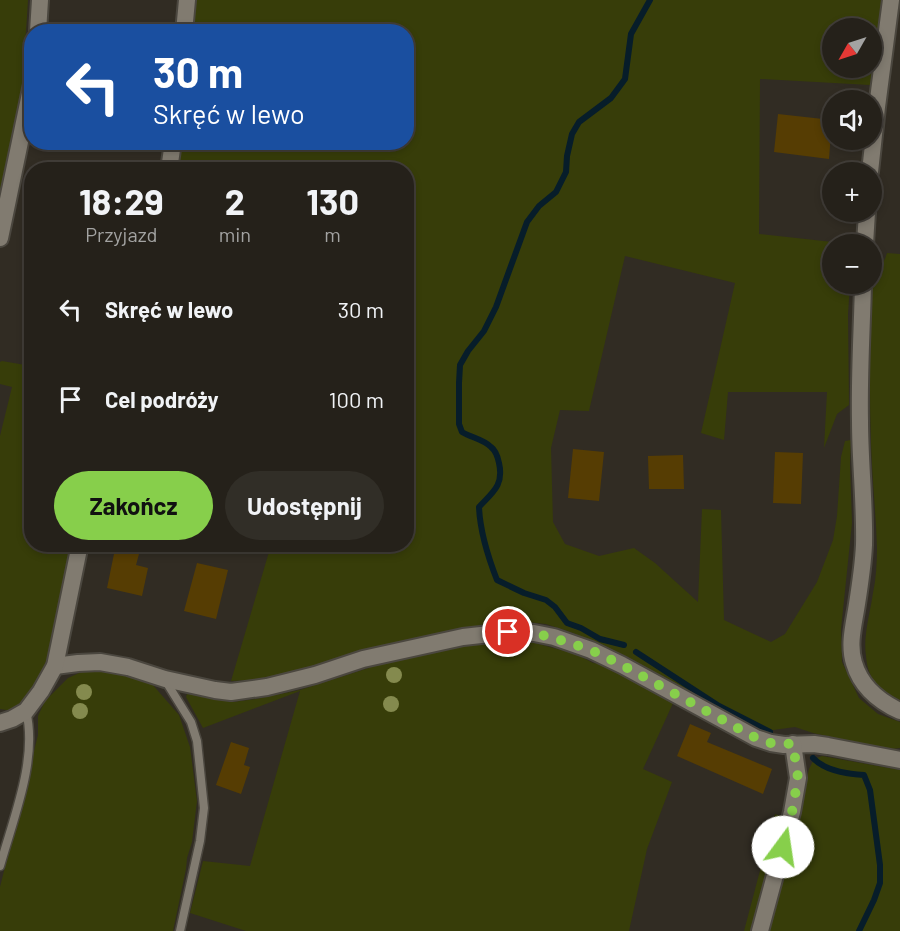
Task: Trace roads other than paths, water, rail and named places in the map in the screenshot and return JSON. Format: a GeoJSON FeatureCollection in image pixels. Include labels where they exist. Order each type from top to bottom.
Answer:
{"type":"FeatureCollection","features":[{"type":"Feature","properties":{"kind":"street"},"geometry":{"type":"LineString","coordinates":[[38,24],[40,0]]}},
{"type":"Feature","properties":{"kind":"street"},"geometry":{"type":"LineString","coordinates":[[185,24],[187,0]]}},
{"type":"Feature","properties":{"kind":"street"},"geometry":{"type":"LineString","coordinates":[[871,162],[891,0]]}},
{"type":"Feature","properties":{"kind":"street"},"geometry":{"type":"LineString","coordinates":[[0,238],[24,122]]}},
{"type":"Feature","properties":{"kind":"street"},"geometry":{"type":"LineString","coordinates":[[863,294],[860,422],[864,545],[852,633],[852,651],[858,674],[866,688],[900,711]]}},
{"type":"Feature","properties":{"kind":"street"},"geometry":{"type":"LineString","coordinates":[[0,723],[26,711],[55,666],[78,552]]}},
{"type":"Feature","properties":{"kind":"street"},"geometry":{"type":"LineString","coordinates":[[55,666],[100,662],[128,667],[165,679],[231,692],[267,687],[315,675],[363,659],[463,637],[508,632],[534,633],[591,650],[756,738],[771,743],[828,746],[900,760]]}},
{"type":"Feature","properties":{"kind":"street"},"geometry":{"type":"LineString","coordinates":[[760,931],[792,812],[798,778],[793,744]]}},
{"type":"Feature","properties":{"kind":"lane"},"geometry":{"type":"LineString","coordinates":[[165,679],[191,722],[197,741],[204,808],[200,841],[180,931]]}},
{"type":"Feature","properties":{"kind":"lane"},"geometry":{"type":"LineString","coordinates":[[0,866],[26,772],[30,746],[30,726],[26,711]]}},
{"type":"Feature","properties":{"kind":"waterway"},"geometry":{"type":"LineString","coordinates":[[624,645],[600,639],[567,623],[555,607],[546,600],[524,593],[497,580],[485,544],[479,507],[499,483],[499,463],[495,452],[488,444],[462,432],[459,424],[459,383],[460,365],[484,331],[496,307],[527,222],[539,206],[556,192],[566,172],[572,134],[579,122],[611,98],[625,79],[631,34],[650,0]]}},
{"type":"Feature","properties":{"kind":"waterway"},"geometry":{"type":"LineString","coordinates":[[636,652],[719,706],[770,732]]}},
{"type":"Feature","properties":{"kind":"waterway"},"geometry":{"type":"LineString","coordinates":[[813,758],[830,769],[864,775],[870,790],[880,865],[880,883],[859,931]]}}]}
